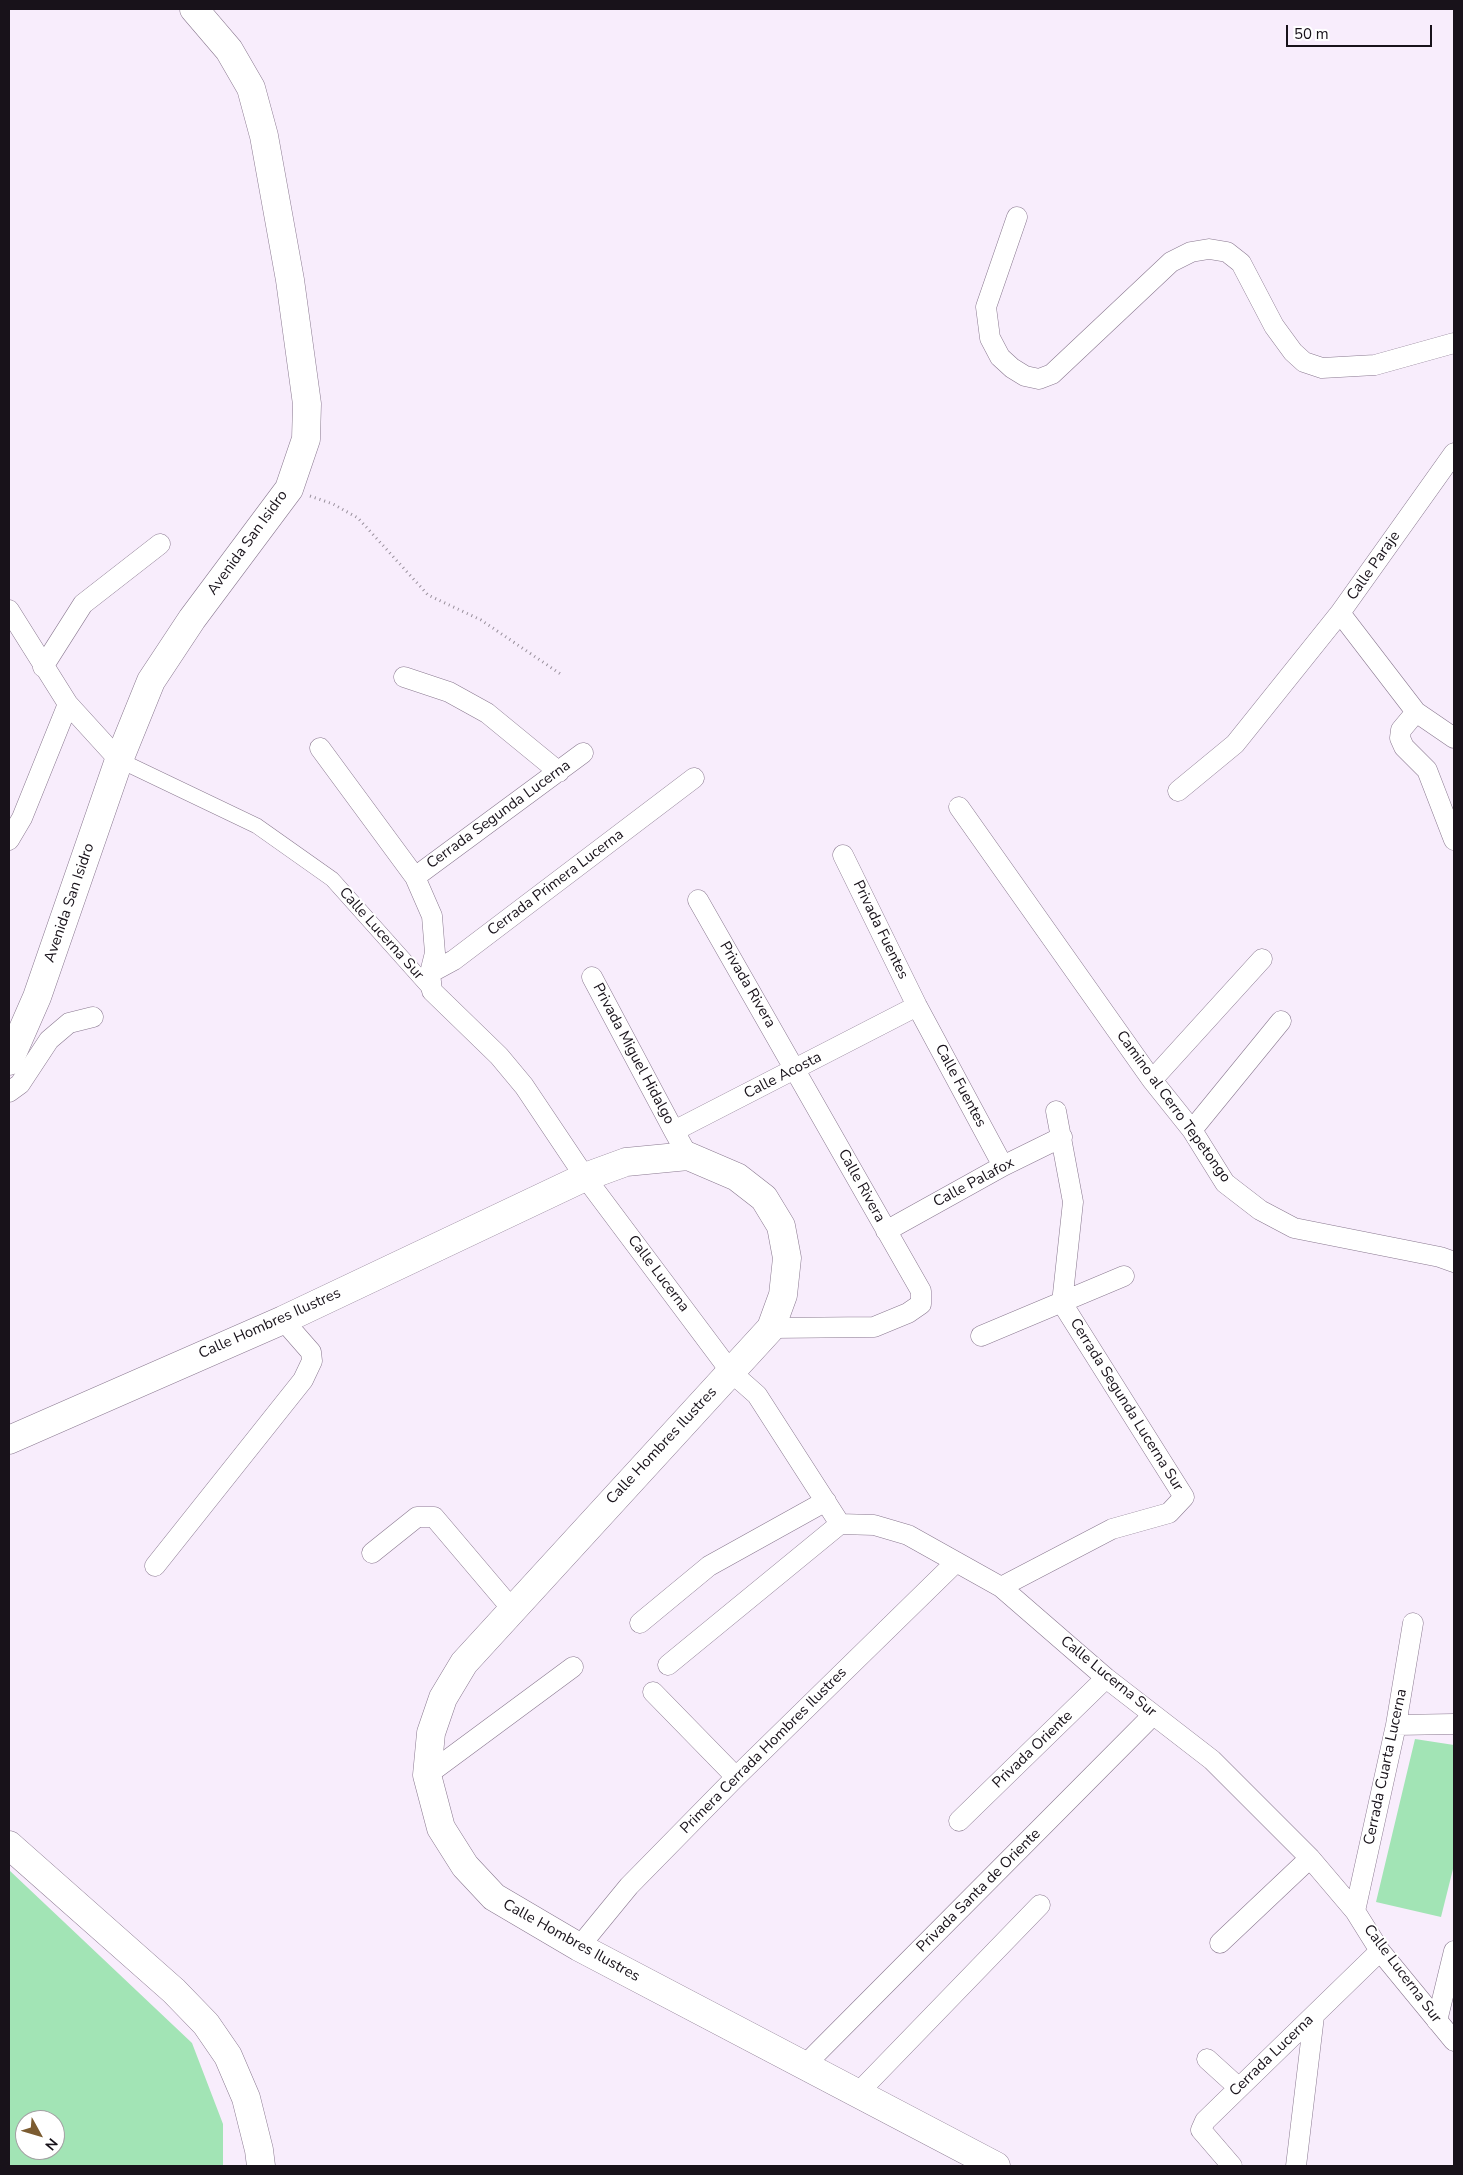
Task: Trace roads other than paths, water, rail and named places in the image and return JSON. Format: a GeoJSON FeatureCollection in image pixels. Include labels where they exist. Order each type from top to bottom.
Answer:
{"type":"FeatureCollection","features":[{"type":"Feature","properties":{"kind":"main road","name":"Avenida San Isidro"},"geometry":{"type":"LineString","coordinates":[[9,1061],[37,997],[119,760],[151,681],[192,619],[289,488],[306,439],[307,404],[290,280],[264,136],[251,88],[229,50],[194,9]]}},
{"type":"Feature","properties":{"kind":"main road","name":"Calle Hombres Ilustres"},"geometry":{"type":"LineString","coordinates":[[9,1440],[283,1320],[585,1177],[626,1162],[688,1156],[737,1177],[764,1198],[781,1226],[787,1258],[783,1295],[771,1328],[464,1663],[443,1698],[431,1733],[427,1775],[441,1828],[465,1866],[494,1898],[579,1946],[996,2166]]}},
{"type":"Feature","properties":{"kind":"main road"},"geometry":{"type":"LineString","coordinates":[[9,1845],[174,1991],[206,2024],[228,2056],[246,2098],[261,2166]]}},
{"type":"Feature","properties":{"kind":"street"},"geometry":{"type":"LineString","coordinates":[[1017,217],[986,307],[990,338],[1000,357],[1025,376],[1039,379],[1052,374],[1171,262],[1191,252],[1209,250],[1228,252],[1241,263],[1274,326],[1293,352],[1304,362],[1322,368],[1375,366],[1454,343]]}},
{"type":"Feature","properties":{"kind":"street","name":"Calle Paraje"},"geometry":{"type":"LineString","coordinates":[[1454,453],[1340,613],[1416,712],[1454,738]]}},
{"type":"Feature","properties":{"kind":"street"},"geometry":{"type":"LineString","coordinates":[[43,667],[83,604],[160,544]]}},
{"type":"Feature","properties":{"kind":"street"},"geometry":{"type":"LineString","coordinates":[[9,610],[43,667],[68,704],[119,760]]}},
{"type":"Feature","properties":{"kind":"street"},"geometry":{"type":"LineString","coordinates":[[1178,790],[1235,744],[1340,613]]}},
{"type":"Feature","properties":{"kind":"street"},"geometry":{"type":"LineString","coordinates":[[404,677],[448,692],[487,713],[559,772]]}},
{"type":"Feature","properties":{"kind":"street"},"geometry":{"type":"LineString","coordinates":[[9,840],[22,818],[68,704]]}},
{"type":"Feature","properties":{"kind":"street"},"geometry":{"type":"LineString","coordinates":[[1416,712],[1401,730],[1400,738],[1404,747],[1427,770],[1454,840]]}},
{"type":"Feature","properties":{"kind":"street"},"geometry":{"type":"LineString","coordinates":[[320,748],[415,877],[432,916],[434,953],[431,982]]}},
{"type":"Feature","properties":{"kind":"street","name":"Cerrada Segunda Lucerna"},"geometry":{"type":"LineString","coordinates":[[415,877],[583,753]]}},
{"type":"Feature","properties":{"kind":"street","name":"Calle Lucerna Sur"},"geometry":{"type":"LineString","coordinates":[[119,760],[257,826],[332,879],[499,1056],[524,1086],[585,1177]]}},
{"type":"Feature","properties":{"kind":"street","name":"Cerrada Primera Lucerna"},"geometry":{"type":"LineString","coordinates":[[431,982],[454,960],[694,778]]}},
{"type":"Feature","properties":{"kind":"street","name":"Camino al Cerro Tepetongo"},"geometry":{"type":"LineString","coordinates":[[959,807],[1152,1080],[1192,1130],[1225,1183],[1260,1210],[1294,1228],[1440,1256],[1454,1262]]}},
{"type":"Feature","properties":{"kind":"street","name":"Privada Fuentes"},"geometry":{"type":"LineString","coordinates":[[843,855],[917,1006]]}},
{"type":"Feature","properties":{"kind":"street","name":"Privada Rivera"},"geometry":{"type":"LineString","coordinates":[[698,900],[796,1070]]}},
{"type":"Feature","properties":{"kind":"street"},"geometry":{"type":"LineString","coordinates":[[1152,1080],[1262,959]]}},
{"type":"Feature","properties":{"kind":"street","name":"Privada Miguel Hidalgo"},"geometry":{"type":"LineString","coordinates":[[592,977],[674,1131]]}},
{"type":"Feature","properties":{"kind":"street","name":"Calle Acosta"},"geometry":{"type":"LineString","coordinates":[[674,1131],[796,1070],[917,1006]]}},
{"type":"Feature","properties":{"kind":"street","name":"Calle Fuentes"},"geometry":{"type":"LineString","coordinates":[[917,1006],[1003,1166]]}},
{"type":"Feature","properties":{"kind":"street"},"geometry":{"type":"LineString","coordinates":[[9,1092],[20,1084],[49,1040],[69,1023],[93,1017]]}},
{"type":"Feature","properties":{"kind":"street"},"geometry":{"type":"LineString","coordinates":[[1192,1130],[1282,1021]]}},
{"type":"Feature","properties":{"kind":"street","name":"Calle Rivera"},"geometry":{"type":"LineString","coordinates":[[771,1328],[874,1328],[908,1313],[921,1304],[921,1290],[796,1070]]}},
{"type":"Feature","properties":{"kind":"street","name":"Cerrada Segunda Lucerna Sur"},"geometry":{"type":"LineString","coordinates":[[1001,1587],[1112,1528],[1169,1513],[1184,1497],[1062,1303],[1073,1202],[1056,1111]]}},
{"type":"Feature","properties":{"kind":"street"},"geometry":{"type":"LineString","coordinates":[[674,1131],[688,1156]]}},
{"type":"Feature","properties":{"kind":"street","name":"Calle Palafox"},"geometry":{"type":"LineString","coordinates":[[886,1231],[1003,1166],[1062,1137]]}},
{"type":"Feature","properties":{"kind":"street","name":"Calle Lucerna"},"geometry":{"type":"LineString","coordinates":[[585,1177],[731,1372]]}},
{"type":"Feature","properties":{"kind":"street"},"geometry":{"type":"LineString","coordinates":[[981,1336],[1124,1276]]}},
{"type":"Feature","properties":{"kind":"street"},"geometry":{"type":"LineString","coordinates":[[155,1566],[303,1380],[312,1361],[311,1352],[283,1320]]}},
{"type":"Feature","properties":{"kind":"street"},"geometry":{"type":"LineString","coordinates":[[668,1665],[840,1524],[757,1395],[731,1372]]}},
{"type":"Feature","properties":{"kind":"street"},"geometry":{"type":"LineString","coordinates":[[640,1623],[709,1566],[826,1501]]}},
{"type":"Feature","properties":{"kind":"street"},"geometry":{"type":"LineString","coordinates":[[372,1553],[417,1517],[434,1517],[512,1609]]}},
{"type":"Feature","properties":{"kind":"street","name":"Calle Lucerna Sur"},"geometry":{"type":"LineString","coordinates":[[840,1524],[874,1526],[908,1535],[955,1563],[1001,1587],[1106,1678],[1212,1760],[1310,1858],[1355,1911],[1380,1951],[1454,2041]]}},
{"type":"Feature","properties":{"kind":"street","name":"Primera Cerrada Hombres Ilustres"},"geometry":{"type":"LineString","coordinates":[[579,1946],[629,1886],[736,1777],[955,1563]]}},
{"type":"Feature","properties":{"kind":"street","name":"Cerrada Cuarta Lucerna"},"geometry":{"type":"LineString","coordinates":[[1355,1911],[1396,1725],[1413,1623]]}},
{"type":"Feature","properties":{"kind":"street"},"geometry":{"type":"LineString","coordinates":[[427,1775],[573,1667]]}},
{"type":"Feature","properties":{"kind":"street","name":"Privada Oriente"},"geometry":{"type":"LineString","coordinates":[[959,1821],[1106,1678]]}},
{"type":"Feature","properties":{"kind":"street"},"geometry":{"type":"LineString","coordinates":[[653,1692],[736,1777]]}},
{"type":"Feature","properties":{"kind":"street","name":"Privada Santa de Oriente"},"geometry":{"type":"LineString","coordinates":[[804,2066],[1154,1715]]}},
{"type":"Feature","properties":{"kind":"street"},"geometry":{"type":"LineString","coordinates":[[1396,1725],[1454,1724]]}},
{"type":"Feature","properties":{"kind":"street"},"geometry":{"type":"LineString","coordinates":[[1220,1943],[1310,1858]]}},
{"type":"Feature","properties":{"kind":"street"},"geometry":{"type":"LineString","coordinates":[[857,2094],[1040,1905]]}},
{"type":"Feature","properties":{"kind":"street","name":"Cerrada Lucerna"},"geometry":{"type":"LineString","coordinates":[[1232,2166],[1201,2130],[1205,2121],[1380,1951]]}},
{"type":"Feature","properties":{"kind":"street"},"geometry":{"type":"LineString","coordinates":[[1437,2021],[1454,1951]]}},
{"type":"Feature","properties":{"kind":"street"},"geometry":{"type":"LineString","coordinates":[[1296,2166],[1314,2016]]}},
{"type":"Feature","properties":{"kind":"street"},"geometry":{"type":"LineString","coordinates":[[1207,2059],[1239,2088]]}}]}
